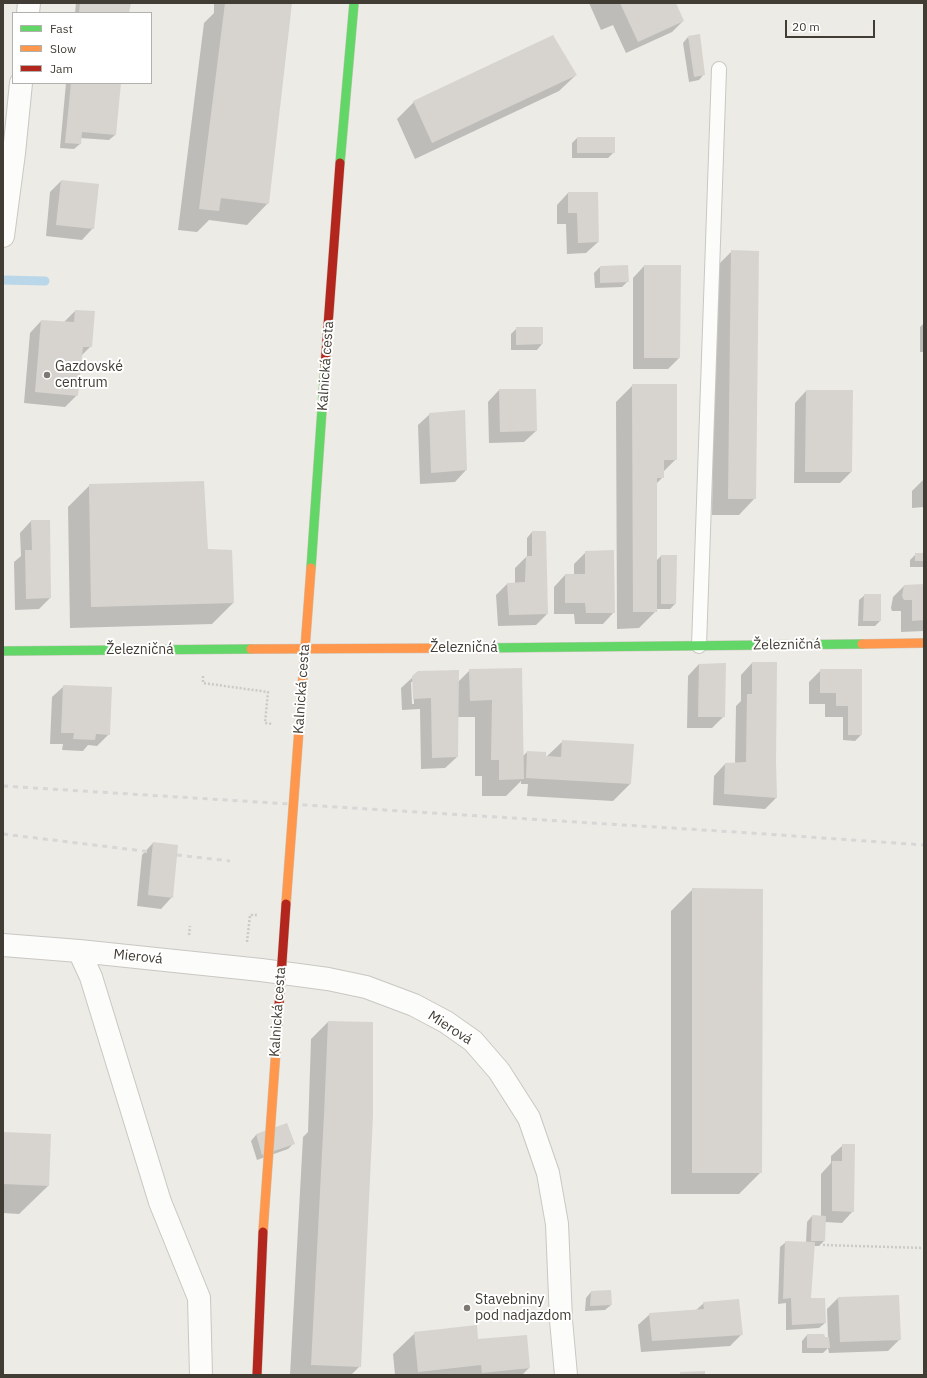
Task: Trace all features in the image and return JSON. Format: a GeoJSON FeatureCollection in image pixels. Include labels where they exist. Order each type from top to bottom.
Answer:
{"type":"FeatureCollection","features":[{"type":"Feature","properties":{"kind":"main road","name":"Kalnická cesta"},"geometry":{"type":"LineString","coordinates":[[257,1375],[264,1217],[340,163],[354,3]]}},
{"type":"Feature","properties":{"kind":"main road","name":"Železničná"},"geometry":{"type":"LineString","coordinates":[[3,651],[699,646],[924,642]]}},
{"type":"Feature","properties":{"kind":"street"},"geometry":{"type":"LineString","coordinates":[[3,236],[14,153],[21,84]]}},
{"type":"Feature","properties":{"kind":"street","name":"Mierová"},"geometry":{"type":"LineString","coordinates":[[3,945],[79,951],[262,970],[366,986],[414,1005],[446,1022],[473,1041],[499,1071],[529,1118],[548,1173],[557,1224],[566,1375]]}},
{"type":"Feature","properties":{"kind":"street"},"geometry":{"type":"LineString","coordinates":[[79,951],[91,977],[160,1202],[199,1298],[201,1375]]}},
{"type":"Feature","properties":{"kind":"lane"},"geometry":{"type":"LineString","coordinates":[[699,646],[719,69]]}},
{"type":"Feature","properties":{"kind":"path"},"geometry":{"type":"LineString","coordinates":[[203,683],[268,692],[265,723],[272,724]]}},
{"type":"Feature","properties":{"kind":"path"},"geometry":{"type":"LineString","coordinates":[[240,942],[247,943],[250,915],[259,916]]}},
{"type":"Feature","properties":{"kind":"path"},"geometry":{"type":"LineString","coordinates":[[190,926],[189,934],[196,935]]}},
{"type":"Feature","properties":{"kind":"path"},"geometry":{"type":"LineString","coordinates":[[823,1245],[924,1248]]}},
{"type":"Feature","properties":{"kind":"building"},"geometry":{"type":"Polygon","coordinates":[[[80,3],[131,3],[129,12],[79,12],[80,3]]]}},
{"type":"Feature","properties":{"kind":"building"},"geometry":{"type":"Polygon","coordinates":[[[225,3],[292,3],[269,204],[221,198],[219,211],[199,209],[225,3]]]}},
{"type":"Feature","properties":{"kind":"building"},"geometry":{"type":"Polygon","coordinates":[[[620,3],[676,3],[684,21],[638,42],[620,3]]]}},
{"type":"Feature","properties":{"kind":"building"},"geometry":{"type":"Polygon","coordinates":[[[700,34],[705,75],[694,77],[688,36],[700,34]]]}},
{"type":"Feature","properties":{"kind":"building"},"geometry":{"type":"Polygon","coordinates":[[[553,35],[577,75],[432,143],[413,101],[553,35]]]}},
{"type":"Feature","properties":{"kind":"building"},"geometry":{"type":"Polygon","coordinates":[[[71,84],[121,84],[116,135],[82,132],[81,144],[65,143],[71,84]]]}},
{"type":"Feature","properties":{"kind":"building"},"geometry":{"type":"Polygon","coordinates":[[[577,137],[615,137],[615,153],[577,153],[577,137]]]}},
{"type":"Feature","properties":{"kind":"building"},"geometry":{"type":"Polygon","coordinates":[[[61,180],[99,184],[94,229],[56,225],[61,180]]]}},
{"type":"Feature","properties":{"kind":"building"},"geometry":{"type":"Polygon","coordinates":[[[568,192],[598,192],[599,242],[578,243],[577,213],[568,213],[568,192]]]}},
{"type":"Feature","properties":{"kind":"building"},"geometry":{"type":"Polygon","coordinates":[[[731,250],[759,251],[756,499],[728,499],[731,250]]]}},
{"type":"Feature","properties":{"kind":"building"},"geometry":{"type":"Polygon","coordinates":[[[628,265],[629,282],[600,283],[600,266],[628,265]]]}},
{"type":"Feature","properties":{"kind":"building"},"geometry":{"type":"Polygon","coordinates":[[[644,265],[681,265],[680,358],[644,358],[644,265]]]}},
{"type":"Feature","properties":{"kind":"building"},"geometry":{"type":"Polygon","coordinates":[[[75,310],[95,311],[92,347],[83,347],[78,396],[35,392],[41,320],[74,322],[75,310]]]}},
{"type":"Feature","properties":{"kind":"building"},"geometry":{"type":"Polygon","coordinates":[[[516,327],[543,327],[543,344],[516,345],[516,327]]]}},
{"type":"Feature","properties":{"kind":"building"},"geometry":{"type":"Polygon","coordinates":[[[632,384],[677,384],[677,460],[664,460],[664,478],[657,478],[657,612],[633,612],[632,384]]]}},
{"type":"Feature","properties":{"kind":"building"},"geometry":{"type":"Polygon","coordinates":[[[499,389],[536,389],[537,431],[500,432],[499,389]]]}},
{"type":"Feature","properties":{"kind":"building"},"geometry":{"type":"Polygon","coordinates":[[[806,390],[853,390],[852,472],[805,472],[806,390]]]}},
{"type":"Feature","properties":{"kind":"building"},"geometry":{"type":"Polygon","coordinates":[[[465,410],[467,470],[431,473],[429,413],[465,410]]]}},
{"type":"Feature","properties":{"kind":"building"},"geometry":{"type":"Polygon","coordinates":[[[204,481],[208,549],[232,550],[234,603],[91,607],[89,484],[204,481]]]}},
{"type":"Feature","properties":{"kind":"building"},"geometry":{"type":"Polygon","coordinates":[[[31,520],[50,520],[51,598],[26,599],[25,550],[32,550],[31,520]]]}},
{"type":"Feature","properties":{"kind":"building"},"geometry":{"type":"Polygon","coordinates":[[[532,531],[546,531],[548,614],[509,615],[507,583],[525,582],[526,556],[532,556],[532,531]]]}},
{"type":"Feature","properties":{"kind":"building"},"geometry":{"type":"Polygon","coordinates":[[[614,550],[615,613],[586,613],[585,603],[565,603],[565,574],[585,574],[585,551],[614,550]]]}},
{"type":"Feature","properties":{"kind":"building"},"geometry":{"type":"Polygon","coordinates":[[[915,553],[924,553],[924,561],[915,561],[915,553]]]}},
{"type":"Feature","properties":{"kind":"building"},"geometry":{"type":"Polygon","coordinates":[[[661,555],[677,555],[676,604],[661,604],[661,555]]]}},
{"type":"Feature","properties":{"kind":"building"},"geometry":{"type":"Polygon","coordinates":[[[924,584],[924,620],[912,621],[912,600],[904,600],[902,596],[904,585],[924,584]]]}},
{"type":"Feature","properties":{"kind":"building"},"geometry":{"type":"Polygon","coordinates":[[[864,594],[881,594],[881,621],[863,621],[864,594]]]}},
{"type":"Feature","properties":{"kind":"building"},"geometry":{"type":"Polygon","coordinates":[[[752,662],[777,662],[777,798],[724,794],[725,763],[746,762],[747,694],[752,694],[752,662]]]}},
{"type":"Feature","properties":{"kind":"building"},"geometry":{"type":"Polygon","coordinates":[[[726,663],[725,717],[698,717],[699,664],[726,663]]]}},
{"type":"Feature","properties":{"kind":"building"},"geometry":{"type":"Polygon","coordinates":[[[522,668],[524,779],[499,780],[499,760],[491,760],[492,700],[470,701],[469,669],[522,668]]]}},
{"type":"Feature","properties":{"kind":"building"},"geometry":{"type":"Polygon","coordinates":[[[820,669],[862,669],[862,735],[848,735],[848,706],[836,706],[836,693],[820,693],[820,669]]]}},
{"type":"Feature","properties":{"kind":"building"},"geometry":{"type":"Polygon","coordinates":[[[459,670],[458,757],[432,758],[431,698],[413,699],[412,676],[418,671],[459,670]]]}},
{"type":"Feature","properties":{"kind":"building"},"geometry":{"type":"Polygon","coordinates":[[[63,685],[112,687],[110,735],[96,734],[95,740],[73,739],[74,733],[61,733],[63,685]]]}},
{"type":"Feature","properties":{"kind":"building"},"geometry":{"type":"Polygon","coordinates":[[[562,740],[634,744],[631,784],[526,778],[527,751],[546,752],[546,756],[561,757],[562,740]]]}},
{"type":"Feature","properties":{"kind":"building"},"geometry":{"type":"Polygon","coordinates":[[[153,842],[178,845],[173,898],[148,895],[153,842]]]}},
{"type":"Feature","properties":{"kind":"building"},"geometry":{"type":"Polygon","coordinates":[[[692,888],[763,889],[762,1173],[692,1173],[692,888]]]}},
{"type":"Feature","properties":{"kind":"building"},"geometry":{"type":"Polygon","coordinates":[[[328,1021],[373,1022],[373,1116],[361,1367],[311,1365],[328,1021]]]}},
{"type":"Feature","properties":{"kind":"building"},"geometry":{"type":"Polygon","coordinates":[[[287,1123],[295,1144],[262,1155],[256,1134],[287,1123]]]}},
{"type":"Feature","properties":{"kind":"building"},"geometry":{"type":"Polygon","coordinates":[[[3,1132],[51,1134],[49,1186],[3,1184],[3,1132]]]}},
{"type":"Feature","properties":{"kind":"building"},"geometry":{"type":"Polygon","coordinates":[[[842,1144],[855,1144],[854,1212],[832,1211],[832,1161],[842,1161],[842,1144]]]}},
{"type":"Feature","properties":{"kind":"building"},"geometry":{"type":"Polygon","coordinates":[[[812,1215],[826,1216],[825,1241],[811,1241],[812,1215]]]}},
{"type":"Feature","properties":{"kind":"building"},"geometry":{"type":"Polygon","coordinates":[[[785,1241],[815,1242],[811,1298],[825,1298],[826,1323],[792,1325],[791,1298],[783,1299],[785,1241]]]}},
{"type":"Feature","properties":{"kind":"building"},"geometry":{"type":"Polygon","coordinates":[[[611,1290],[612,1305],[590,1306],[591,1291],[611,1290]]]}},
{"type":"Feature","properties":{"kind":"building"},"geometry":{"type":"Polygon","coordinates":[[[899,1295],[901,1340],[840,1342],[838,1297],[899,1295]]]}},
{"type":"Feature","properties":{"kind":"building"},"geometry":{"type":"Polygon","coordinates":[[[739,1299],[743,1335],[652,1341],[649,1313],[704,1309],[703,1302],[739,1299]]]}},
{"type":"Feature","properties":{"kind":"building"},"geometry":{"type":"Polygon","coordinates":[[[477,1325],[478,1339],[527,1335],[530,1368],[482,1373],[481,1365],[418,1372],[414,1332],[477,1325]]]}},
{"type":"Feature","properties":{"kind":"building"},"geometry":{"type":"Polygon","coordinates":[[[807,1334],[824,1334],[825,1337],[829,1337],[830,1348],[807,1348],[807,1334]]]}},
{"type":"Feature","properties":{"kind":"building"},"geometry":{"type":"Polygon","coordinates":[[[705,1371],[705,1375],[680,1375],[680,1372],[705,1371]]]}},
{"type":"Feature","properties":{"kind":"waterway"},"geometry":{"type":"LineString","coordinates":[[3,280],[45,281]]}},
{"type":"Feature","properties":{"kind":"railway"},"geometry":{"type":"LineString","coordinates":[[3,786],[924,845]]}},
{"type":"Feature","properties":{"kind":"railway"},"geometry":{"type":"LineString","coordinates":[[3,834],[152,852]]}},
{"type":"Feature","properties":{"kind":"railway"},"geometry":{"type":"LineString","coordinates":[[177,855],[230,861]]}},
{"type":"Feature","properties":{"kind":"traffic: fast"},"geometry":{"type":"LineString","coordinates":[[340,163],[354,3]]}},
{"type":"Feature","properties":{"kind":"traffic: fast"},"geometry":{"type":"LineString","coordinates":[[311,568],[325,366]]}},
{"type":"Feature","properties":{"kind":"traffic: fast"},"geometry":{"type":"LineString","coordinates":[[481,648],[862,644]]}},
{"type":"Feature","properties":{"kind":"traffic: fast"},"geometry":{"type":"LineString","coordinates":[[3,651],[251,649]]}},
{"type":"Feature","properties":{"kind":"traffic: slow"},"geometry":{"type":"LineString","coordinates":[[286,904],[311,568]]}},
{"type":"Feature","properties":{"kind":"traffic: slow"},"geometry":{"type":"LineString","coordinates":[[862,644],[924,643]]}},
{"type":"Feature","properties":{"kind":"traffic: slow"},"geometry":{"type":"LineString","coordinates":[[251,649],[481,648]]}},
{"type":"Feature","properties":{"kind":"traffic: slow"},"geometry":{"type":"LineString","coordinates":[[263,1232],[276,1049]]}},
{"type":"Feature","properties":{"kind":"traffic: jam"},"geometry":{"type":"LineString","coordinates":[[325,366],[340,163]]}},
{"type":"Feature","properties":{"kind":"traffic: jam"},"geometry":{"type":"LineString","coordinates":[[276,1049],[286,904]]}},
{"type":"Feature","properties":{"kind":"traffic: jam"},"geometry":{"type":"LineString","coordinates":[[257,1375],[263,1232]]}},
{"type":"Feature","properties":{"kind":"place","name":"Gazdovské centrum"},"geometry":{"type":"Point","coordinates":[47,375]}},
{"type":"Feature","properties":{"kind":"place","name":"Stavebniny pod nadjazdom"},"geometry":{"type":"Point","coordinates":[467,1308]}}]}
